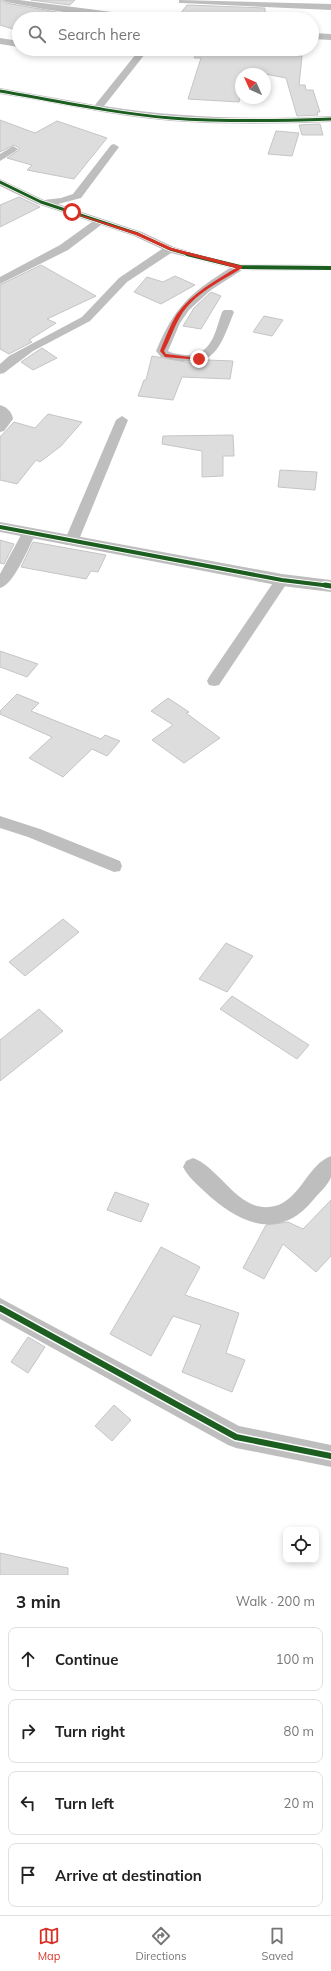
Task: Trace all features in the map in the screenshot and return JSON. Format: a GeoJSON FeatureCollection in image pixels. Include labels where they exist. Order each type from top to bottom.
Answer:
{"type":"FeatureCollection","features":[{"type":"Feature","properties":{"kind":"street"},"geometry":{"type":"LineString","coordinates":[[6,0],[37,6],[86,12]]}},
{"type":"Feature","properties":{"kind":"street"},"geometry":{"type":"LineString","coordinates":[[182,0],[331,7]]}},
{"type":"Feature","properties":{"kind":"street"},"geometry":{"type":"LineString","coordinates":[[319,36],[331,37]]}},
{"type":"Feature","properties":{"kind":"street"},"geometry":{"type":"LineString","coordinates":[[0,41],[12,43]]}},
{"type":"Feature","properties":{"kind":"street"},"geometry":{"type":"LineString","coordinates":[[98,107],[139,56]]}},
{"type":"Feature","properties":{"kind":"street"},"geometry":{"type":"LineString","coordinates":[[0,91],[147,115],[184,118],[277,121],[331,119]]}},
{"type":"Feature","properties":{"kind":"street"},"geometry":{"type":"LineString","coordinates":[[72,212],[77,196],[114,147]]}},
{"type":"Feature","properties":{"kind":"street"},"geometry":{"type":"LineString","coordinates":[[0,158],[13,149]]}},
{"type":"Feature","properties":{"kind":"street"},"geometry":{"type":"LineString","coordinates":[[0,182],[41,202],[138,234],[170,249],[240,267],[331,268]]}},
{"type":"Feature","properties":{"kind":"street"},"geometry":{"type":"LineString","coordinates":[[41,202],[62,201],[77,196]]}},
{"type":"Feature","properties":{"kind":"street"},"geometry":{"type":"LineString","coordinates":[[0,281],[73,242],[87,233],[99,222]]}},
{"type":"Feature","properties":{"kind":"street"},"geometry":{"type":"LineString","coordinates":[[0,370],[13,359],[30,349],[86,320],[123,280],[170,249]]}},
{"type":"Feature","properties":{"kind":"street"},"geometry":{"type":"LineString","coordinates":[[228,312],[213,351],[207,356],[199,359],[172,357],[165,355],[162,351],[178,315],[191,301],[208,287],[240,267]]}},
{"type":"Feature","properties":{"kind":"street"},"geometry":{"type":"LineString","coordinates":[[0,409],[6,415],[7,419],[0,428]]}},
{"type":"Feature","properties":{"kind":"street"},"geometry":{"type":"LineString","coordinates":[[71,542],[122,420]]}},
{"type":"Feature","properties":{"kind":"street"},"geometry":{"type":"LineString","coordinates":[[0,527],[71,542],[282,580],[331,586]]}},
{"type":"Feature","properties":{"kind":"street"},"geometry":{"type":"LineString","coordinates":[[0,584],[12,566],[29,533]]}},
{"type":"Feature","properties":{"kind":"street"},"geometry":{"type":"LineString","coordinates":[[214,681],[282,580]]}},
{"type":"Feature","properties":{"kind":"street"},"geometry":{"type":"LineString","coordinates":[[0,822],[34,833],[114,866]]}},
{"type":"Feature","properties":{"kind":"street"},"geometry":{"type":"LineString","coordinates":[[193,1167],[234,1204],[255,1216],[281,1214],[299,1202],[324,1170],[331,1165]]}},
{"type":"Feature","properties":{"kind":"street"},"geometry":{"type":"LineString","coordinates":[[0,1308],[236,1437],[331,1456]]}},
{"type":"Feature","properties":{"kind":"building"},"geometry":{"type":"Polygon","coordinates":[[[0,0],[6,3],[56,12],[12,12],[12,29],[0,25],[0,0]]]}},
{"type":"Feature","properties":{"kind":"building"},"geometry":{"type":"Polygon","coordinates":[[[31,0],[75,0],[70,5],[31,0]]]}},
{"type":"Feature","properties":{"kind":"building"},"geometry":{"type":"Polygon","coordinates":[[[187,5],[265,8],[265,12],[182,12],[187,5]]]}},
{"type":"Feature","properties":{"kind":"building"},"geometry":{"type":"Polygon","coordinates":[[[195,56],[302,56],[299,85],[305,85],[306,90],[313,90],[320,112],[317,112],[318,115],[297,116],[286,78],[271,75],[271,68],[235,68],[235,102],[188,99],[201,58],[194,58],[195,56]]]}},
{"type":"Feature","properties":{"kind":"building"},"geometry":{"type":"Polygon","coordinates":[[[0,120],[35,133],[57,121],[107,138],[74,179],[27,170],[32,165],[7,158],[19,150],[19,148],[14,145],[0,152],[0,120]]]}},
{"type":"Feature","properties":{"kind":"building"},"geometry":{"type":"Polygon","coordinates":[[[320,124],[323,135],[302,135],[299,125],[320,124]]]}},
{"type":"Feature","properties":{"kind":"building"},"geometry":{"type":"Polygon","coordinates":[[[276,131],[299,133],[292,156],[268,154],[276,131]]]}},
{"type":"Feature","properties":{"kind":"building"},"geometry":{"type":"Polygon","coordinates":[[[19,197],[40,207],[0,227],[0,205],[19,197]]]}},
{"type":"Feature","properties":{"kind":"building"},"geometry":{"type":"Polygon","coordinates":[[[41,265],[96,296],[47,319],[56,323],[29,340],[32,342],[9,354],[0,349],[0,285],[41,265]]]}},
{"type":"Feature","properties":{"kind":"building"},"geometry":{"type":"Polygon","coordinates":[[[175,276],[195,285],[161,304],[134,292],[147,277],[163,282],[175,276]]]}},
{"type":"Feature","properties":{"kind":"building"},"geometry":{"type":"Polygon","coordinates":[[[211,292],[221,296],[201,329],[183,326],[194,308],[211,292]]]}},
{"type":"Feature","properties":{"kind":"building"},"geometry":{"type":"Polygon","coordinates":[[[264,316],[283,320],[272,336],[253,332],[264,316]]]}},
{"type":"Feature","properties":{"kind":"building"},"geometry":{"type":"Polygon","coordinates":[[[42,348],[57,358],[33,370],[21,362],[42,348]]]}},
{"type":"Feature","properties":{"kind":"building"},"geometry":{"type":"Polygon","coordinates":[[[152,356],[191,363],[206,360],[233,361],[230,379],[182,377],[173,400],[138,396],[144,380],[146,380],[152,356]]]}},
{"type":"Feature","properties":{"kind":"building"},"geometry":{"type":"Polygon","coordinates":[[[48,414],[82,422],[61,446],[40,462],[36,460],[17,484],[0,480],[0,437],[14,422],[35,428],[48,414]]]}},
{"type":"Feature","properties":{"kind":"building"},"geometry":{"type":"Polygon","coordinates":[[[233,435],[234,456],[223,456],[223,476],[202,477],[202,451],[162,444],[163,436],[233,435]]]}},
{"type":"Feature","properties":{"kind":"building"},"geometry":{"type":"Polygon","coordinates":[[[280,470],[317,472],[315,490],[278,487],[280,470]]]}},
{"type":"Feature","properties":{"kind":"building"},"geometry":{"type":"Polygon","coordinates":[[[0,540],[14,544],[4,564],[0,563],[0,540]]]}},
{"type":"Feature","properties":{"kind":"building"},"geometry":{"type":"Polygon","coordinates":[[[33,542],[106,555],[98,572],[91,571],[86,579],[21,567],[33,542]]]}},
{"type":"Feature","properties":{"kind":"building"},"geometry":{"type":"Polygon","coordinates":[[[0,651],[38,664],[27,677],[0,667],[0,651]]]}},
{"type":"Feature","properties":{"kind":"building"},"geometry":{"type":"Polygon","coordinates":[[[17,694],[39,703],[31,711],[101,739],[105,735],[120,741],[107,756],[92,749],[63,777],[29,758],[52,737],[0,714],[0,711],[17,694]]]}},
{"type":"Feature","properties":{"kind":"building"},"geometry":{"type":"Polygon","coordinates":[[[168,698],[189,712],[186,713],[220,738],[184,763],[152,740],[173,725],[151,711],[168,698]]]}},
{"type":"Feature","properties":{"kind":"building"},"geometry":{"type":"Polygon","coordinates":[[[63,919],[79,932],[25,976],[9,962],[63,919]]]}},
{"type":"Feature","properties":{"kind":"building"},"geometry":{"type":"Polygon","coordinates":[[[226,943],[253,956],[227,992],[199,979],[226,943]]]}},
{"type":"Feature","properties":{"kind":"building"},"geometry":{"type":"Polygon","coordinates":[[[232,996],[309,1045],[297,1059],[220,1009],[232,996]]]}},
{"type":"Feature","properties":{"kind":"building"},"geometry":{"type":"Polygon","coordinates":[[[39,1009],[63,1031],[0,1081],[0,1040],[39,1009]]]}},
{"type":"Feature","properties":{"kind":"building"},"geometry":{"type":"Polygon","coordinates":[[[115,1192],[149,1204],[141,1222],[107,1210],[115,1192]]]}},
{"type":"Feature","properties":{"kind":"building"},"geometry":{"type":"Polygon","coordinates":[[[331,1200],[331,1256],[316,1272],[283,1244],[264,1279],[243,1268],[266,1225],[288,1222],[303,1229],[331,1200]]]}},
{"type":"Feature","properties":{"kind":"building"},"geometry":{"type":"Polygon","coordinates":[[[161,1247],[200,1267],[185,1295],[239,1313],[226,1353],[245,1360],[232,1392],[182,1372],[201,1325],[173,1316],[151,1356],[110,1334],[161,1247]]]}},
{"type":"Feature","properties":{"kind":"building"},"geometry":{"type":"Polygon","coordinates":[[[28,1337],[45,1347],[28,1373],[11,1362],[28,1337]]]}},
{"type":"Feature","properties":{"kind":"building"},"geometry":{"type":"Polygon","coordinates":[[[114,1405],[131,1420],[112,1441],[95,1426],[114,1405]]]}},
{"type":"Feature","properties":{"kind":"building"},"geometry":{"type":"Polygon","coordinates":[[[0,1553],[68,1568],[68,1575],[0,1575],[0,1553]]]}},
{"type":"Feature","properties":{"kind":"cycle path"},"geometry":{"type":"LineString","coordinates":[[0,91],[110,110],[169,118],[238,121],[331,119]]}},
{"type":"Feature","properties":{"kind":"cycle path"},"geometry":{"type":"LineString","coordinates":[[0,182],[41,202],[138,234],[170,249],[203,259],[240,267],[331,268]]}},
{"type":"Feature","properties":{"kind":"cycle path"},"geometry":{"type":"LineString","coordinates":[[0,527],[282,580],[331,586]]}},
{"type":"Feature","properties":{"kind":"cycle path"},"geometry":{"type":"LineString","coordinates":[[0,1308],[236,1437],[331,1456]]}},
{"type":"Feature","properties":{"kind":"route"},"geometry":{"type":"LineString","coordinates":[[72,212],[86,218],[138,234],[170,249],[203,259],[240,267],[208,287],[191,301],[178,315],[162,351],[165,355],[172,357],[199,359]]}}]}
